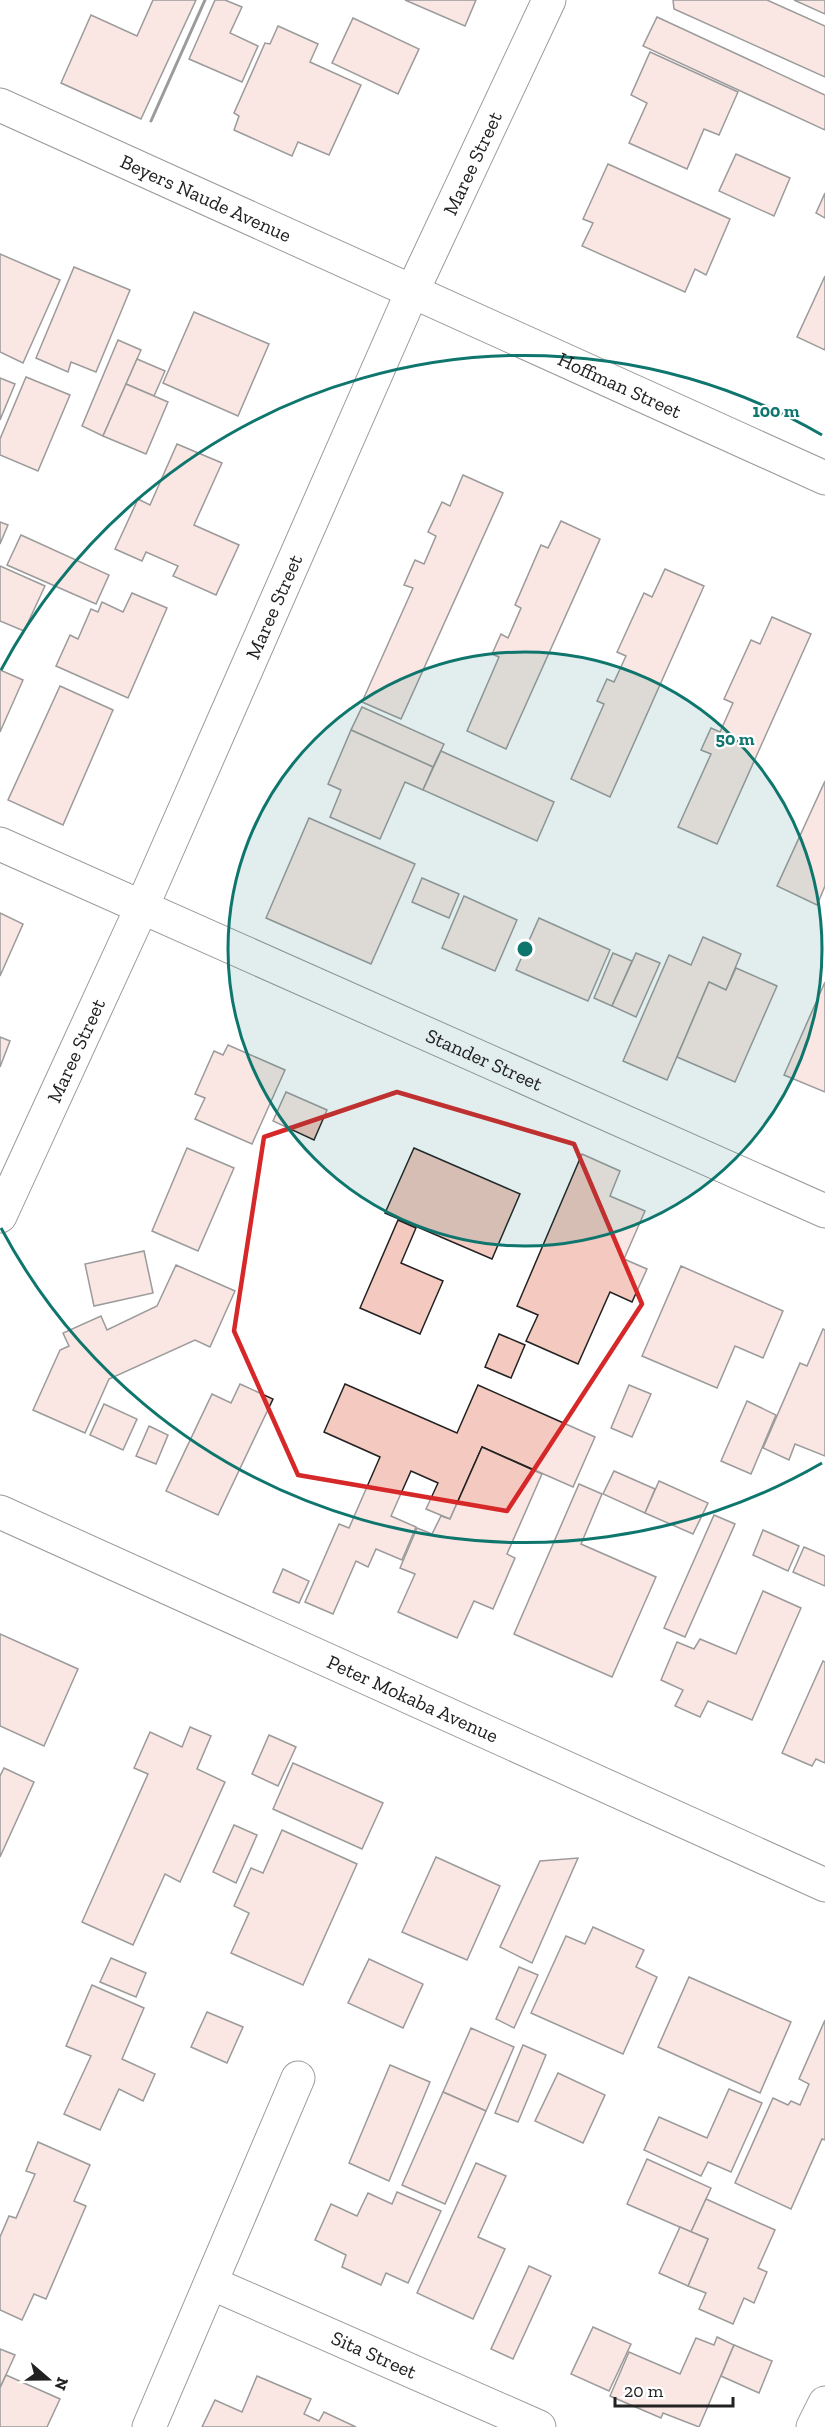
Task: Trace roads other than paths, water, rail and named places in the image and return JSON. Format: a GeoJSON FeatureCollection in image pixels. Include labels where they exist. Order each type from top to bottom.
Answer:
{"type":"FeatureCollection","features":[{"type":"Feature","properties":{"kind":"street","name":"Maree Street"},"geometry":{"type":"LineString","coordinates":[[0,1216],[141,909],[412,292],[549,0]]}},
{"type":"Feature","properties":{"kind":"street","name":"Beyers Naude Avenue"},"geometry":{"type":"LineString","coordinates":[[0,105],[412,292]]}},
{"type":"Feature","properties":{"kind":"street","name":"Hoffman Street"},"geometry":{"type":"LineString","coordinates":[[412,292],[825,478]]}},
{"type":"Feature","properties":{"kind":"street","name":"Stander Street"},"geometry":{"type":"LineString","coordinates":[[0,844],[141,909],[825,1211]]}},
{"type":"Feature","properties":{"kind":"street","name":"Peter Mokaba Avenue"},"geometry":{"type":"LineString","coordinates":[[0,1512],[825,1885]]}},
{"type":"Feature","properties":{"kind":"street"},"geometry":{"type":"LineString","coordinates":[[149,2427],[298,2078]]}},
{"type":"Feature","properties":{"kind":"street","name":"Sita Street"},"geometry":{"type":"LineString","coordinates":[[211,2283],[539,2427]]}},
{"type":"Feature","properties":{"kind":"street"},"geometry":{"type":"LineString","coordinates":[[813,2427],[825,2403]]}}]}
